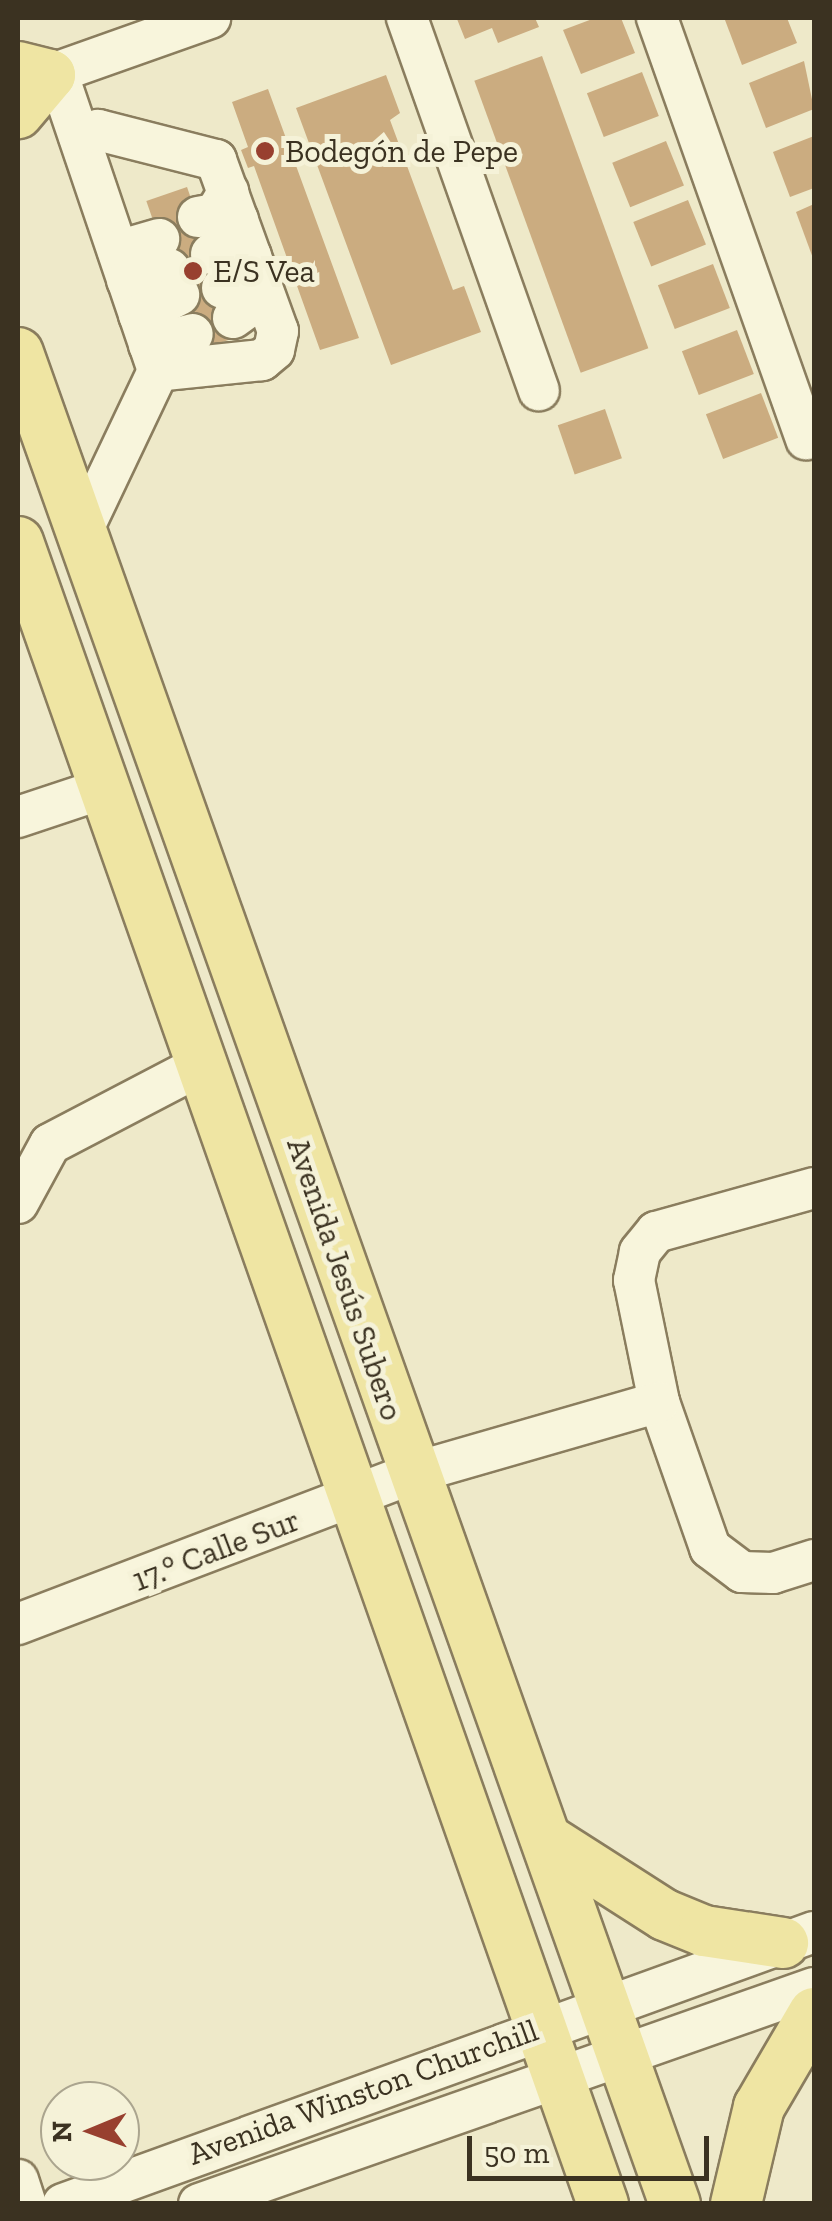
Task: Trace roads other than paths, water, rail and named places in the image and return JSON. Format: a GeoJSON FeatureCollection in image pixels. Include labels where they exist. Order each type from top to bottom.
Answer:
{"type":"FeatureCollection","features":[{"type":"Feature","properties":{"kind":"main road"},"geometry":{"type":"LineString","coordinates":[[18,113],[44,73]]}},
{"type":"Feature","properties":{"kind":"main road","name":"Avenida Jesús Subero"},"geometry":{"type":"LineString","coordinates":[[18,353],[413,1474],[607,2003],[675,2204]]}},
{"type":"Feature","properties":{"kind":"main road","name":"Avenida Jesús Subero"},"geometry":{"type":"LineString","coordinates":[[18,542],[602,2204]]}},
{"type":"Feature","properties":{"kind":"main road"},"geometry":{"type":"LineString","coordinates":[[546,1838],[665,1915],[704,1931],[799,1938]]}},
{"type":"Feature","properties":{"kind":"main road"},"geometry":{"type":"LineString","coordinates":[[736,2204],[759,2108],[814,2014]]}},
{"type":"Feature","properties":{"kind":"street"},"geometry":{"type":"LineString","coordinates":[[88,133],[216,160],[224,260],[278,331],[269,355],[162,292],[88,133],[44,73],[210,18]]}},
{"type":"Feature","properties":{"kind":"street"},"geometry":{"type":"LineString","coordinates":[[407,18],[539,390]]}},
{"type":"Feature","properties":{"kind":"street"},"geometry":{"type":"LineString","coordinates":[[657,18],[806,440]]}},
{"type":"Feature","properties":{"kind":"street"},"geometry":{"type":"LineString","coordinates":[[81,532],[162,292]]}},
{"type":"Feature","properties":{"kind":"street"},"geometry":{"type":"LineString","coordinates":[[18,816],[105,788]]}},
{"type":"Feature","properties":{"kind":"street"},"geometry":{"type":"LineString","coordinates":[[18,1203],[50,1144],[201,1064]]}},
{"type":"Feature","properties":{"kind":"street"},"geometry":{"type":"LineString","coordinates":[[814,1188],[656,1232],[640,1252],[634,1280],[659,1402],[710,1548],[742,1572],[773,1572],[814,1560]]}},
{"type":"Feature","properties":{"kind":"street","name":"17.° Calle Sur"},"geometry":{"type":"LineString","coordinates":[[18,1624],[413,1474],[659,1402]]}},
{"type":"Feature","properties":{"kind":"street","name":"Avenida Winston Churchill"},"geometry":{"type":"LineString","coordinates":[[63,2204],[540,2027],[799,1938]]}},
{"type":"Feature","properties":{"kind":"street","name":"Avenida Winston Churchill"},"geometry":{"type":"LineString","coordinates":[[200,2204],[622,2051],[814,1988]]}},
{"type":"Feature","properties":{"kind":"street"},"geometry":{"type":"LineString","coordinates":[[18,2180],[26,2204]]}},
{"type":"Feature","properties":{"kind":"place","name":"Bodegón de Pepe"},"geometry":{"type":"Point","coordinates":[265,151]}},
{"type":"Feature","properties":{"kind":"place","name":"E/S Vea"},"geometry":{"type":"Point","coordinates":[193,271]}}]}
